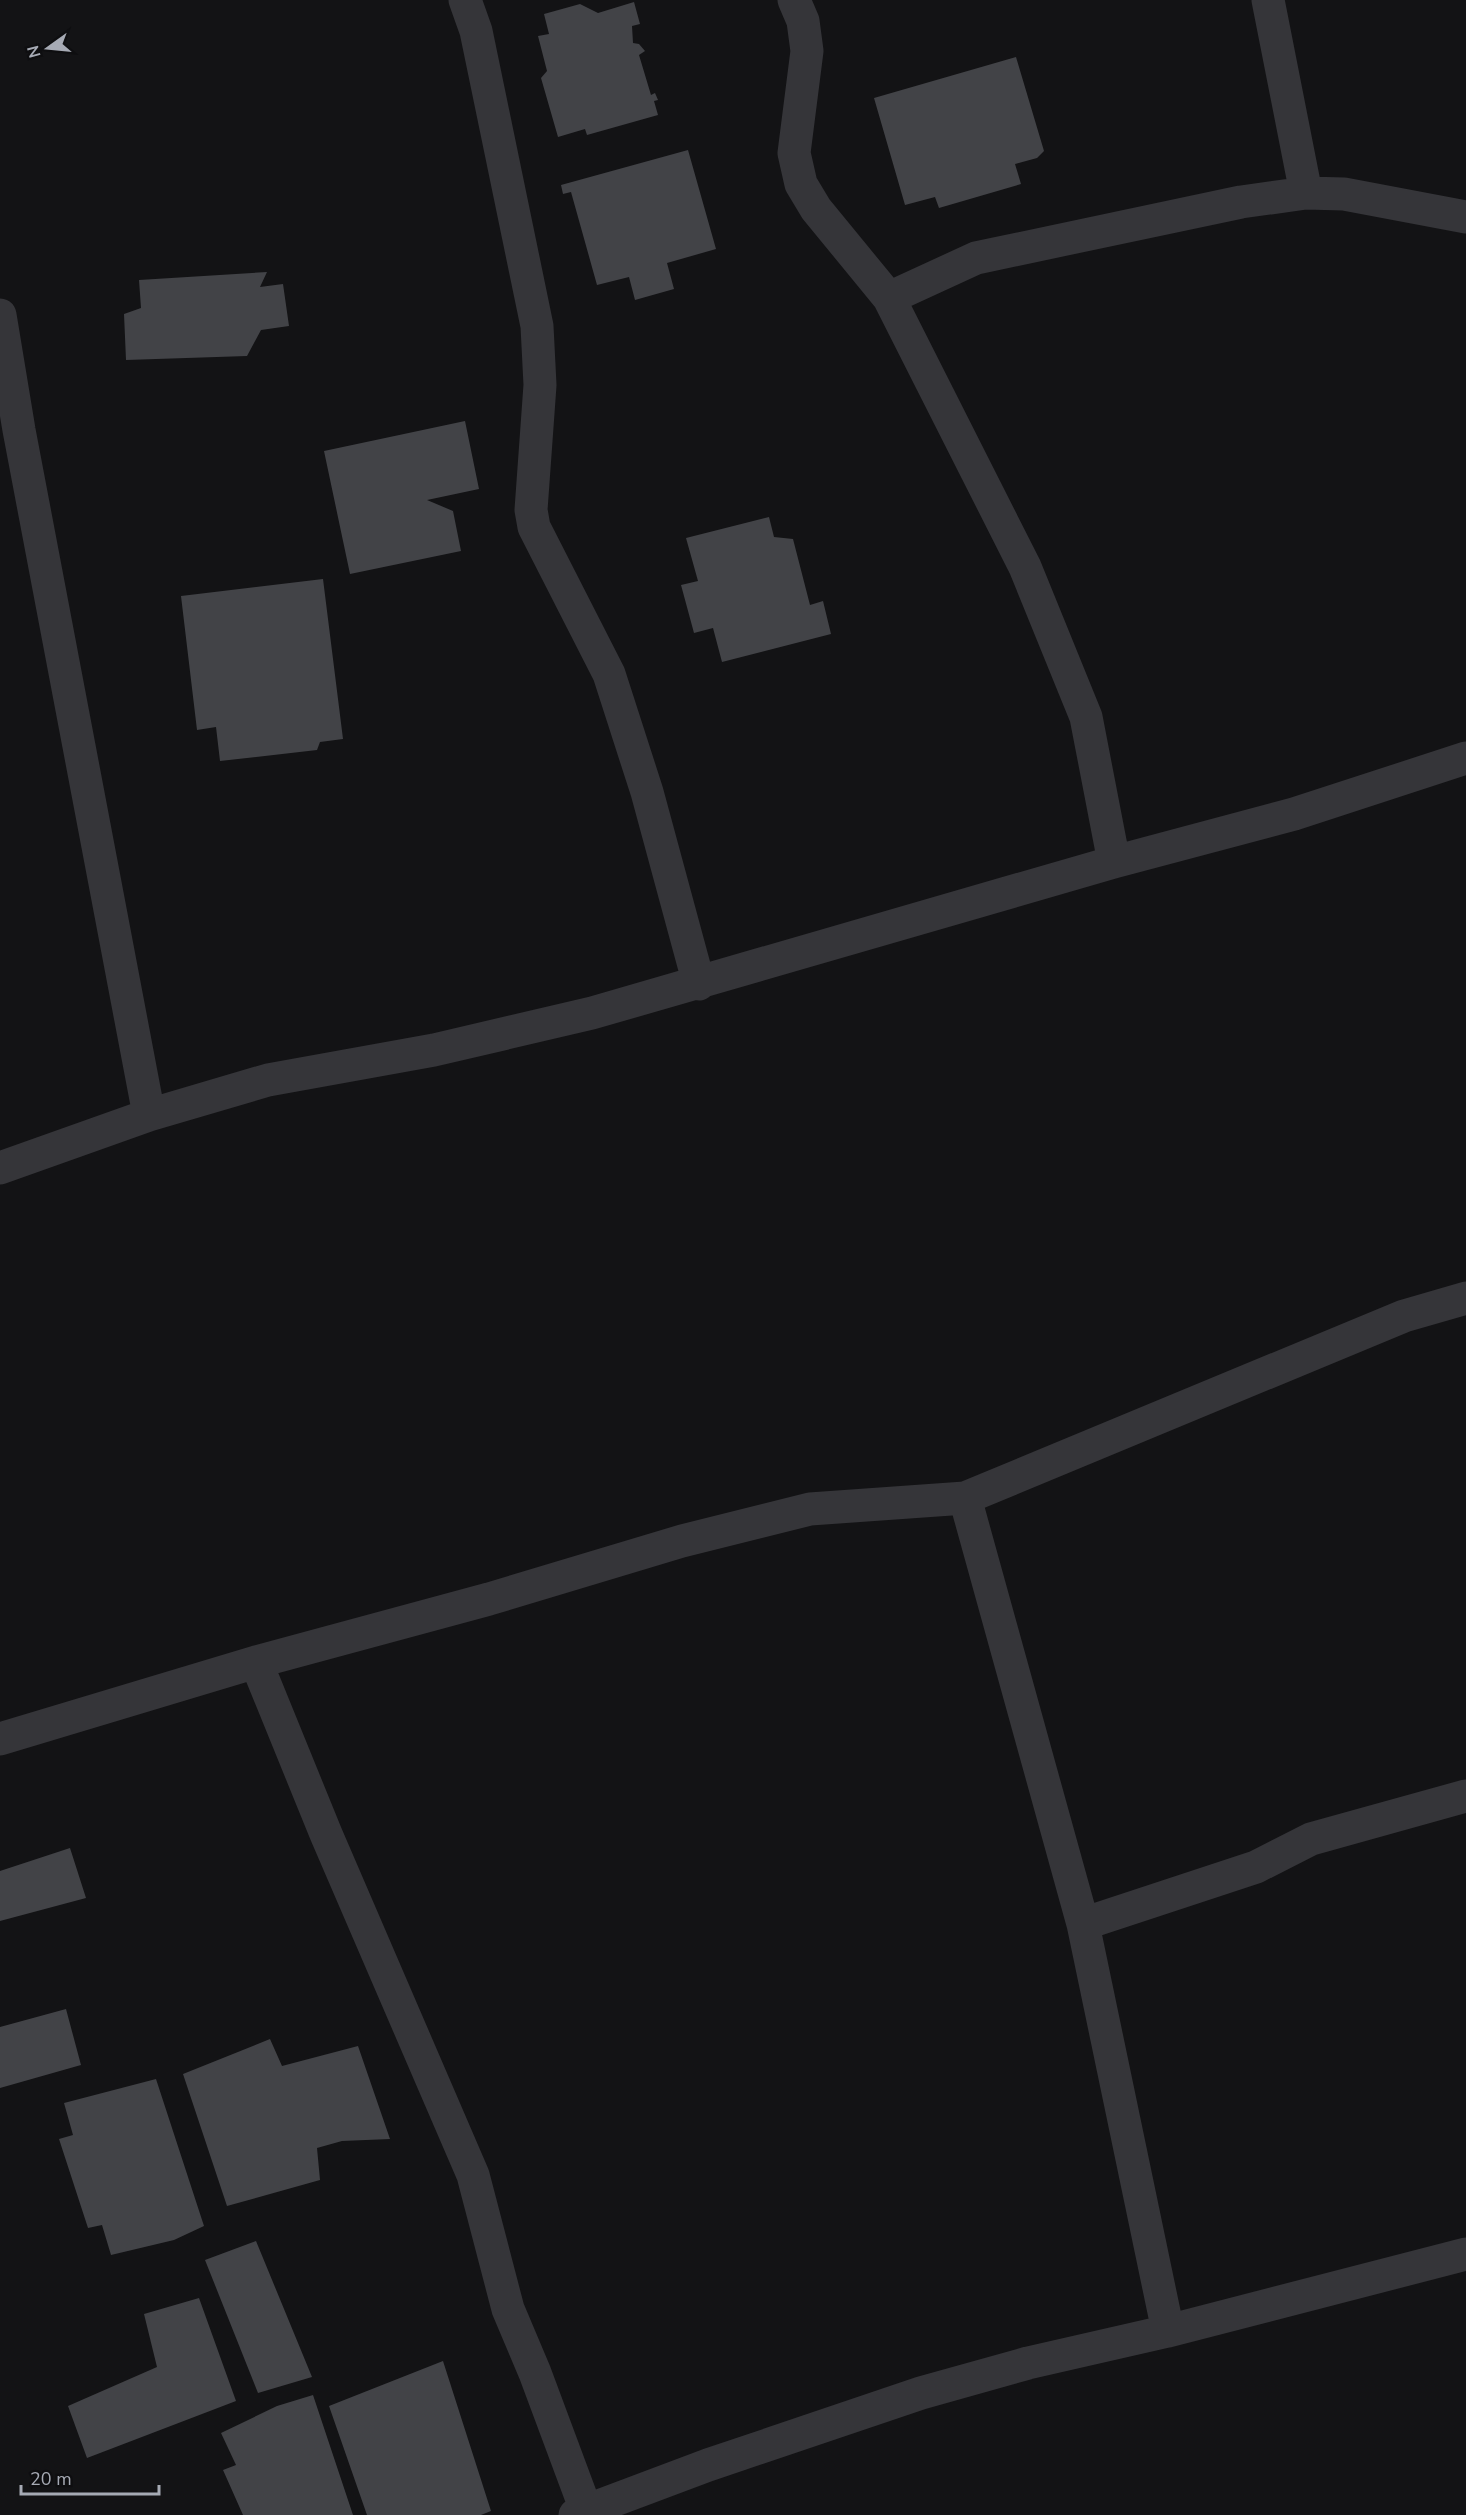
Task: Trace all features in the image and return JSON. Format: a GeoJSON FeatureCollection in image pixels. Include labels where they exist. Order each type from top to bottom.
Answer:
{"type":"FeatureCollection","features":[{"type":"Feature","properties":{"kind":"street"},"geometry":{"type":"LineString","coordinates":[[465,0],[476,31],[537,327],[540,385],[531,510],[534,527],[609,674],[647,792],[699,984]]}},
{"type":"Feature","properties":{"kind":"street"},"geometry":{"type":"LineString","coordinates":[[795,0],[803,21],[807,51],[794,153],[801,184],[816,209],[889,298],[1025,567],[1086,717],[1114,862]]}},
{"type":"Feature","properties":{"kind":"street"},"geometry":{"type":"LineString","coordinates":[[1268,0],[1306,193]]}},
{"type":"Feature","properties":{"kind":"street"},"geometry":{"type":"LineString","coordinates":[[889,298],[976,258],[1230,204],[1306,193],[1344,194],[1466,217]]}},
{"type":"Feature","properties":{"kind":"street"},"geometry":{"type":"LineString","coordinates":[[0,315],[19,430],[149,1115]]}},
{"type":"Feature","properties":{"kind":"street"},"geometry":{"type":"LineString","coordinates":[[0,1168],[149,1115],[268,1080],[434,1050],[592,1013],[699,984],[1114,862],[1294,814],[1466,758]]}},
{"type":"Feature","properties":{"kind":"street"},"geometry":{"type":"LineString","coordinates":[[0,1739],[256,1662],[489,1599],[682,1541],[810,1509],[965,1498],[1404,1316],[1466,1298]]}},
{"type":"Feature","properties":{"kind":"street"},"geometry":{"type":"LineString","coordinates":[[965,1498],[1083,1924],[1168,2331]]}},
{"type":"Feature","properties":{"kind":"street"},"geometry":{"type":"LineString","coordinates":[[256,1662],[326,1834],[473,2175],[508,2309],[535,2373],[581,2513],[708,2465],[921,2393],[1028,2363],[1168,2331],[1466,2254]]}},
{"type":"Feature","properties":{"kind":"street"},"geometry":{"type":"LineString","coordinates":[[1083,1924],[1256,1867],[1311,1839],[1466,1796]]}},
{"type":"Feature","properties":{"kind":"building"},"geometry":{"type":"Polygon","coordinates":[[[634,2],[640,24],[632,26],[633,43],[639,44],[645,51],[639,55],[651,95],[655,93],[658,100],[654,101],[658,115],[587,135],[585,129],[558,137],[541,78],[547,71],[538,36],[549,34],[544,14],[580,4],[598,13],[634,2]]]}},
{"type":"Feature","properties":{"kind":"building"},"geometry":{"type":"Polygon","coordinates":[[[1016,57],[1044,151],[1037,158],[1015,164],[1021,184],[939,208],[935,197],[905,205],[874,98],[1016,57]]]}},
{"type":"Feature","properties":{"kind":"building"},"geometry":{"type":"Polygon","coordinates":[[[688,150],[716,249],[667,263],[674,289],[635,300],[629,277],[597,285],[571,192],[563,194],[561,185],[688,150]]]}},
{"type":"Feature","properties":{"kind":"building"},"geometry":{"type":"Polygon","coordinates":[[[267,272],[260,287],[283,284],[289,326],[261,330],[247,356],[126,360],[124,314],[141,308],[139,280],[267,272]]]}},
{"type":"Feature","properties":{"kind":"building"},"geometry":{"type":"Polygon","coordinates":[[[465,421],[479,489],[427,500],[453,511],[461,551],[350,574],[324,451],[465,421]]]}},
{"type":"Feature","properties":{"kind":"building"},"geometry":{"type":"Polygon","coordinates":[[[769,517],[774,537],[793,539],[810,605],[823,601],[831,634],[722,662],[713,628],[694,633],[681,585],[698,581],[686,538],[769,517]]]}},
{"type":"Feature","properties":{"kind":"building"},"geometry":{"type":"Polygon","coordinates":[[[323,579],[343,739],[320,742],[317,750],[220,761],[216,727],[197,730],[181,596],[323,579]]]}},
{"type":"Feature","properties":{"kind":"building"},"geometry":{"type":"Polygon","coordinates":[[[70,1848],[86,1898],[0,1921],[0,1871],[70,1848]]]}},
{"type":"Feature","properties":{"kind":"building"},"geometry":{"type":"Polygon","coordinates":[[[66,2009],[81,2065],[0,2088],[0,2027],[66,2009]]]}},
{"type":"Feature","properties":{"kind":"building"},"geometry":{"type":"Polygon","coordinates":[[[270,2039],[282,2066],[358,2046],[390,2139],[342,2141],[317,2148],[320,2180],[227,2206],[183,2074],[270,2039]]]}},
{"type":"Feature","properties":{"kind":"building"},"geometry":{"type":"Polygon","coordinates":[[[156,2079],[204,2226],[174,2240],[111,2255],[102,2225],[88,2228],[59,2139],[73,2135],[64,2103],[156,2079]]]}},
{"type":"Feature","properties":{"kind":"building"},"geometry":{"type":"Polygon","coordinates":[[[256,2241],[312,2377],[258,2393],[205,2260],[256,2241]]]}},
{"type":"Feature","properties":{"kind":"building"},"geometry":{"type":"Polygon","coordinates":[[[199,2298],[236,2401],[87,2458],[68,2406],[157,2367],[144,2314],[199,2298]]]}},
{"type":"Feature","properties":{"kind":"building"},"geometry":{"type":"Polygon","coordinates":[[[443,2361],[491,2511],[481,2515],[367,2515],[329,2406],[443,2361]]]}},
{"type":"Feature","properties":{"kind":"building"},"geometry":{"type":"Polygon","coordinates":[[[313,2395],[353,2515],[243,2515],[223,2470],[236,2465],[221,2433],[277,2406],[313,2395]]]}}]}
